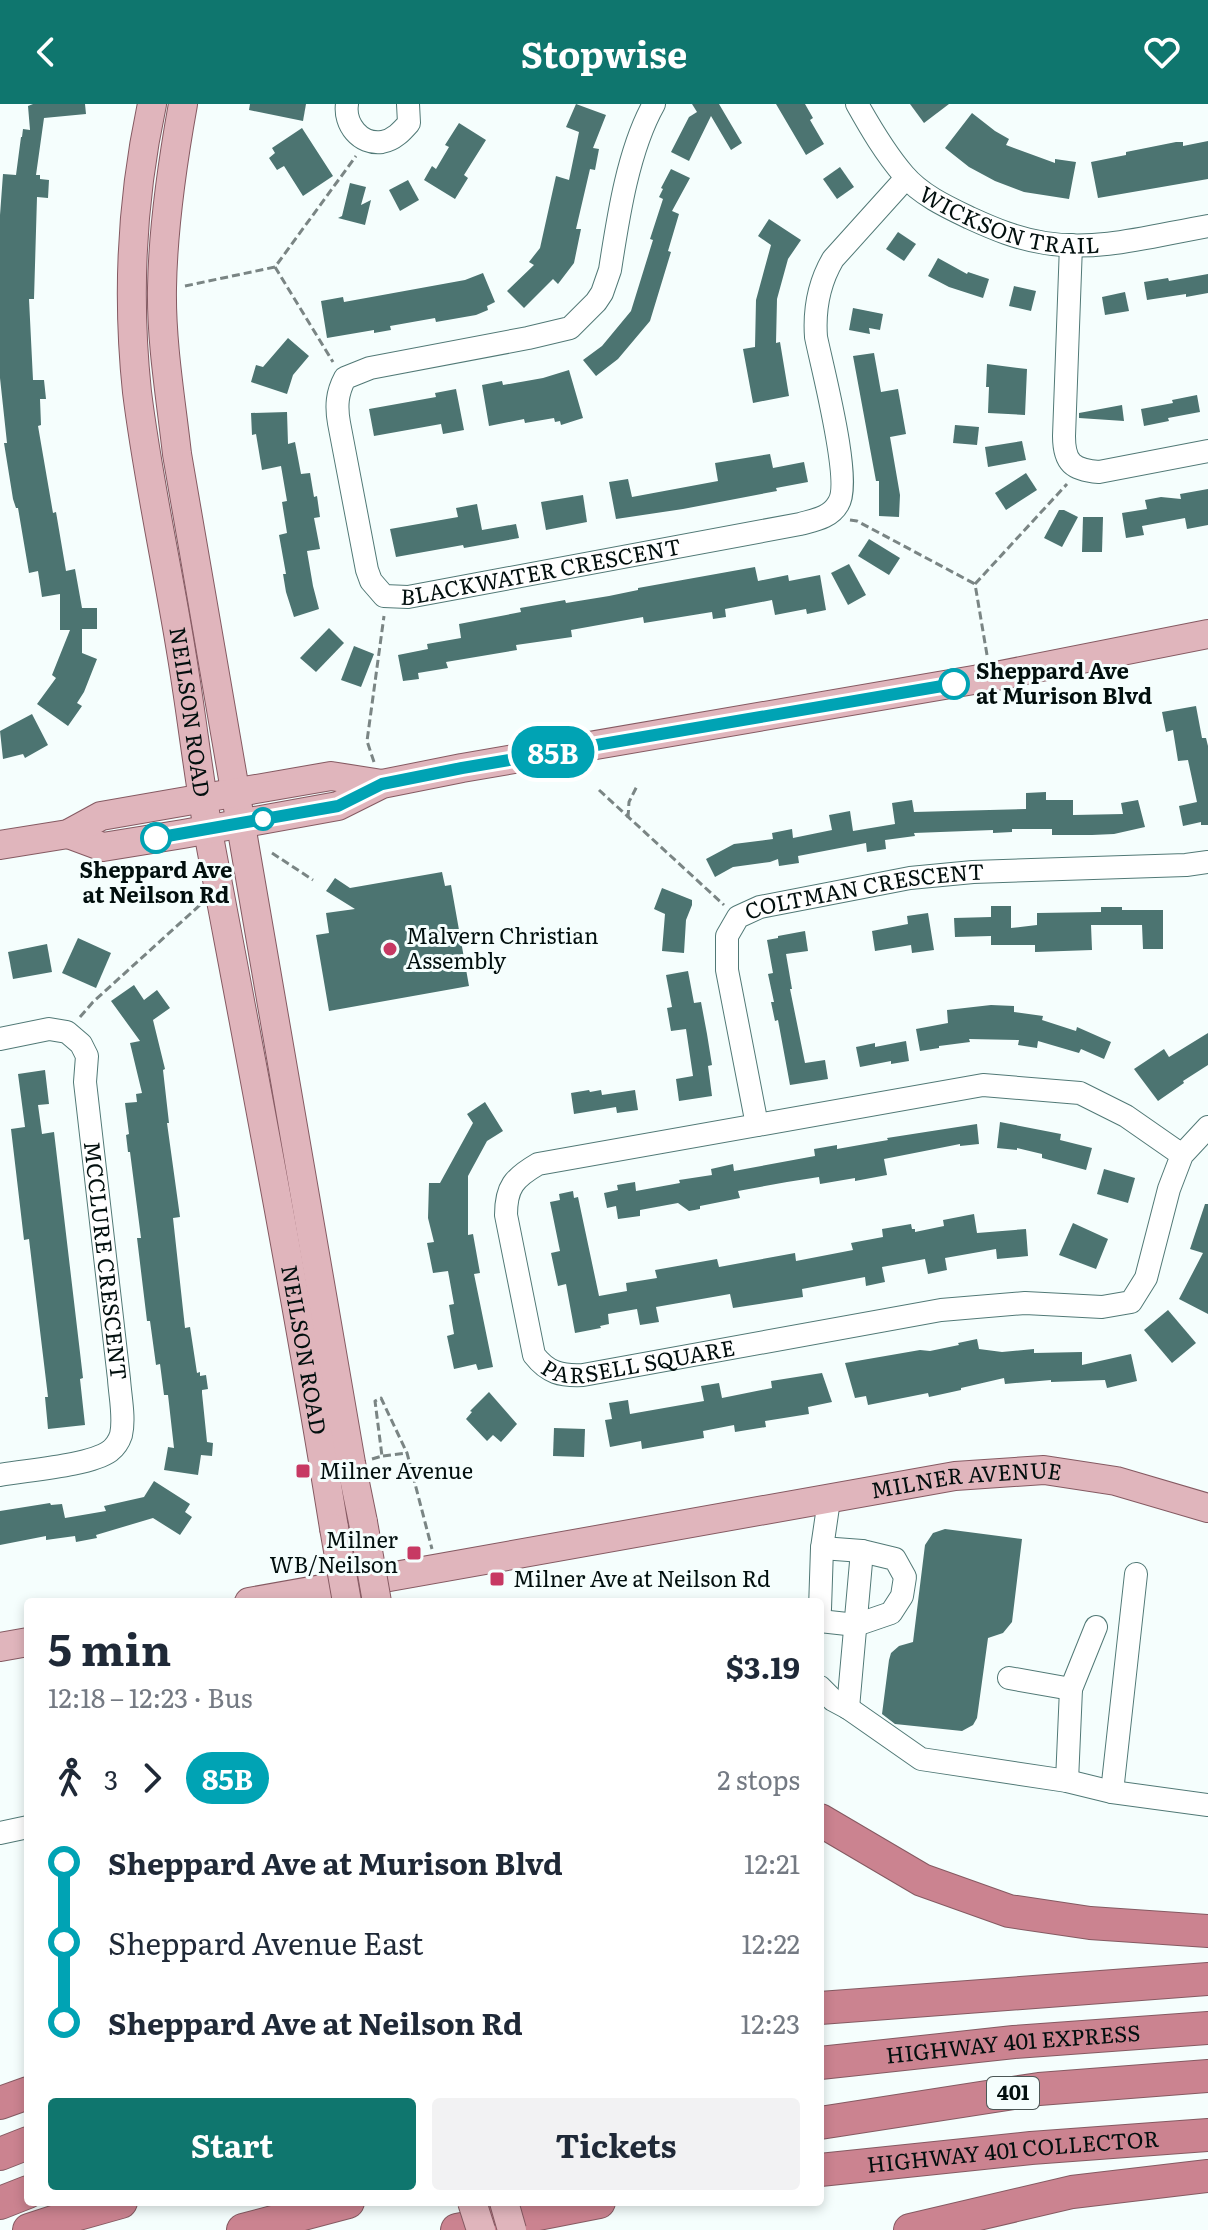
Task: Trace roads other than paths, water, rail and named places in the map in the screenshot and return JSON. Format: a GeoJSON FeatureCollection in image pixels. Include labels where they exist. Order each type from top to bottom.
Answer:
{"type":"FeatureCollection","features":[{"type":"Feature","properties":{"kind":"highway"},"geometry":{"type":"LineString","coordinates":[[824,1822],[922,1880],[1009,1911],[1090,1923],[1208,1931]]}},
{"type":"Feature","properties":{"kind":"highway"},"geometry":{"type":"LineString","coordinates":[[824,2008],[1208,1979]]}},
{"type":"Feature","properties":{"kind":"highway","name":"HIGHWAY 401 EXPRESS"},"geometry":{"type":"LineString","coordinates":[[824,2063],[1014,2042],[1208,2028]]}},
{"type":"Feature","properties":{"kind":"highway","name":"401"},"geometry":{"type":"LineString","coordinates":[[824,2122],[1039,2089],[1208,2076]]}},
{"type":"Feature","properties":{"kind":"highway"},"geometry":{"type":"LineString","coordinates":[[0,2103],[24,2094]]}},
{"type":"Feature","properties":{"kind":"highway"},"geometry":{"type":"LineString","coordinates":[[0,2122],[24,2114]]}},
{"type":"Feature","properties":{"kind":"highway","name":"HIGHWAY 401 COLLECTOR"},"geometry":{"type":"LineString","coordinates":[[824,2170],[1031,2148],[1208,2135]]}},
{"type":"Feature","properties":{"kind":"highway"},"geometry":{"type":"LineString","coordinates":[[0,2154],[24,2145]]}},
{"type":"Feature","properties":{"kind":"highway"},"geometry":{"type":"LineString","coordinates":[[910,2230],[1072,2192],[1208,2176]]}},
{"type":"Feature","properties":{"kind":"highway"},"geometry":{"type":"LineString","coordinates":[[0,2203],[24,2194]]}},
{"type":"Feature","properties":{"kind":"highway"},"geometry":{"type":"LineString","coordinates":[[29,2230],[107,2206]]}},
{"type":"Feature","properties":{"kind":"highway"},"geometry":{"type":"LineString","coordinates":[[243,2230],[333,2206]]}},
{"type":"Feature","properties":{"kind":"highway"},"geometry":{"type":"LineString","coordinates":[[457,2230],[579,2206]]}},
{"type":"Feature","properties":{"kind":"main road","name":"NEILSON ROAD"},"geometry":{"type":"LineString","coordinates":[[152,104],[138,183],[133,272],[137,391],[208,829],[309,1374],[346,1598]]}},
{"type":"Feature","properties":{"kind":"main road","name":"NEILSON ROAD"},"geometry":{"type":"LineString","coordinates":[[183,104],[171,179],[162,290],[177,454],[376,1598]]}},
{"type":"Feature","properties":{"kind":"main road"},"geometry":{"type":"LineString","coordinates":[[68,834],[103,847],[208,829],[338,806],[382,784],[477,765],[991,677],[1208,634]]}},
{"type":"Feature","properties":{"kind":"main road"},"geometry":{"type":"LineString","coordinates":[[0,845],[68,834],[101,816],[331,776],[382,784]]}},
{"type":"Feature","properties":{"kind":"main road"},"geometry":{"type":"LineString","coordinates":[[253,1075],[284,1069]]}},
{"type":"Feature","properties":{"kind":"main road","name":"MILNER AVENUE"},"geometry":{"type":"LineString","coordinates":[[271,1598],[955,1476],[1044,1470],[1116,1481],[1208,1508]]}},
{"type":"Feature","properties":{"kind":"main road"},"geometry":{"type":"LineString","coordinates":[[0,1647],[24,1643]]}},
{"type":"Feature","properties":{"kind":"main road"},"geometry":{"type":"LineString","coordinates":[[473,2206],[481,2230]]}},
{"type":"Feature","properties":{"kind":"main road"},"geometry":{"type":"LineString","coordinates":[[505,2206],[512,2230]]}},
{"type":"Feature","properties":{"kind":"street"},"geometry":{"type":"LineString","coordinates":[[347,104],[350,126],[364,139],[382,142],[397,136],[409,123],[408,104]]}},
{"type":"Feature","properties":{"kind":"street","name":"BLACKWATER CRESCENT"},"geometry":{"type":"LineString","coordinates":[[654,104],[642,124],[633,154],[606,283],[596,302],[570,328],[370,368],[345,378],[340,387],[336,407],[367,570],[371,581],[384,596],[408,597],[824,517],[839,503],[843,494],[842,465],[816,337],[816,303],[833,259],[906,178]]}},
{"type":"Feature","properties":{"kind":"street","name":"WICKSON TRAIL"},"geometry":{"type":"LineString","coordinates":[[857,104],[906,178],[937,201],[994,229],[1021,238],[1071,245],[1110,243],[1208,226]]}},
{"type":"Feature","properties":{"kind":"street"},"geometry":{"type":"LineString","coordinates":[[1071,245],[1064,452],[1068,460],[1075,467],[1099,472],[1208,451]]}},
{"type":"Feature","properties":{"kind":"street","name":"COLTMAN CRESCENT"},"geometry":{"type":"LineString","coordinates":[[757,1125],[727,970],[727,936],[738,917],[760,907],[910,878],[973,872],[1208,862]]}},
{"type":"Feature","properties":{"kind":"street","name":"MCCLURE CRESCENT"},"geometry":{"type":"LineString","coordinates":[[0,1039],[49,1029],[67,1032],[81,1044],[87,1056],[85,1082],[122,1424],[120,1436],[110,1450],[88,1460],[0,1475]]}},
{"type":"Feature","properties":{"kind":"street","name":"PARSELL SQUARE"},"geometry":{"type":"LineString","coordinates":[[1182,1155],[1126,1116],[1080,1093],[983,1085],[538,1164],[514,1182],[507,1197],[506,1215],[534,1355],[544,1367],[562,1375],[583,1375],[941,1310],[1025,1303],[1102,1307],[1131,1302],[1146,1278],[1169,1189],[1182,1155],[1208,1127]]}},
{"type":"Feature","properties":{"kind":"street"},"geometry":{"type":"LineString","coordinates":[[820,1598],[822,1548],[829,1500]]}},
{"type":"Feature","properties":{"kind":"street"},"geometry":{"type":"LineString","coordinates":[[822,1548],[862,1551],[895,1559],[905,1577],[902,1596],[891,1613],[856,1625],[824,1621]]}},
{"type":"Feature","properties":{"kind":"street"},"geometry":{"type":"LineString","coordinates":[[848,1708],[862,1551]]}},
{"type":"Feature","properties":{"kind":"street"},"geometry":{"type":"LineString","coordinates":[[1112,1792],[1136,1574]]}},
{"type":"Feature","properties":{"kind":"street"},"geometry":{"type":"LineString","coordinates":[[1067,1781],[1071,1689],[1096,1627]]}},
{"type":"Feature","properties":{"kind":"street"},"geometry":{"type":"LineString","coordinates":[[1009,1678],[1071,1689]]}},
{"type":"Feature","properties":{"kind":"street"},"geometry":{"type":"LineString","coordinates":[[824,1691],[921,1759],[1208,1805]]}},
{"type":"Feature","properties":{"kind":"street"},"geometry":{"type":"LineString","coordinates":[[0,1833],[24,1828]]}},
{"type":"Feature","properties":{"kind":"place","name":"Sheppard Ave at Murison Blvd"},"geometry":{"type":"Point","coordinates":[954,684]}},
{"type":"Feature","properties":{"kind":"place","name":"Sheppard Ave at Neilson Rd"},"geometry":{"type":"Point","coordinates":[156,838]}},
{"type":"Feature","properties":{"kind":"place","name":"Malvern Christian Assembly"},"geometry":{"type":"Point","coordinates":[390,949]}},
{"type":"Feature","properties":{"kind":"place","name":"Milner Avenue"},"geometry":{"type":"Point","coordinates":[303,1471]}},
{"type":"Feature","properties":{"kind":"place","name":"Milner WB/Neilson"},"geometry":{"type":"Point","coordinates":[414,1553]}},
{"type":"Feature","properties":{"kind":"place","name":"Milner Ave at Neilson Rd"},"geometry":{"type":"Point","coordinates":[497,1579]}}]}
